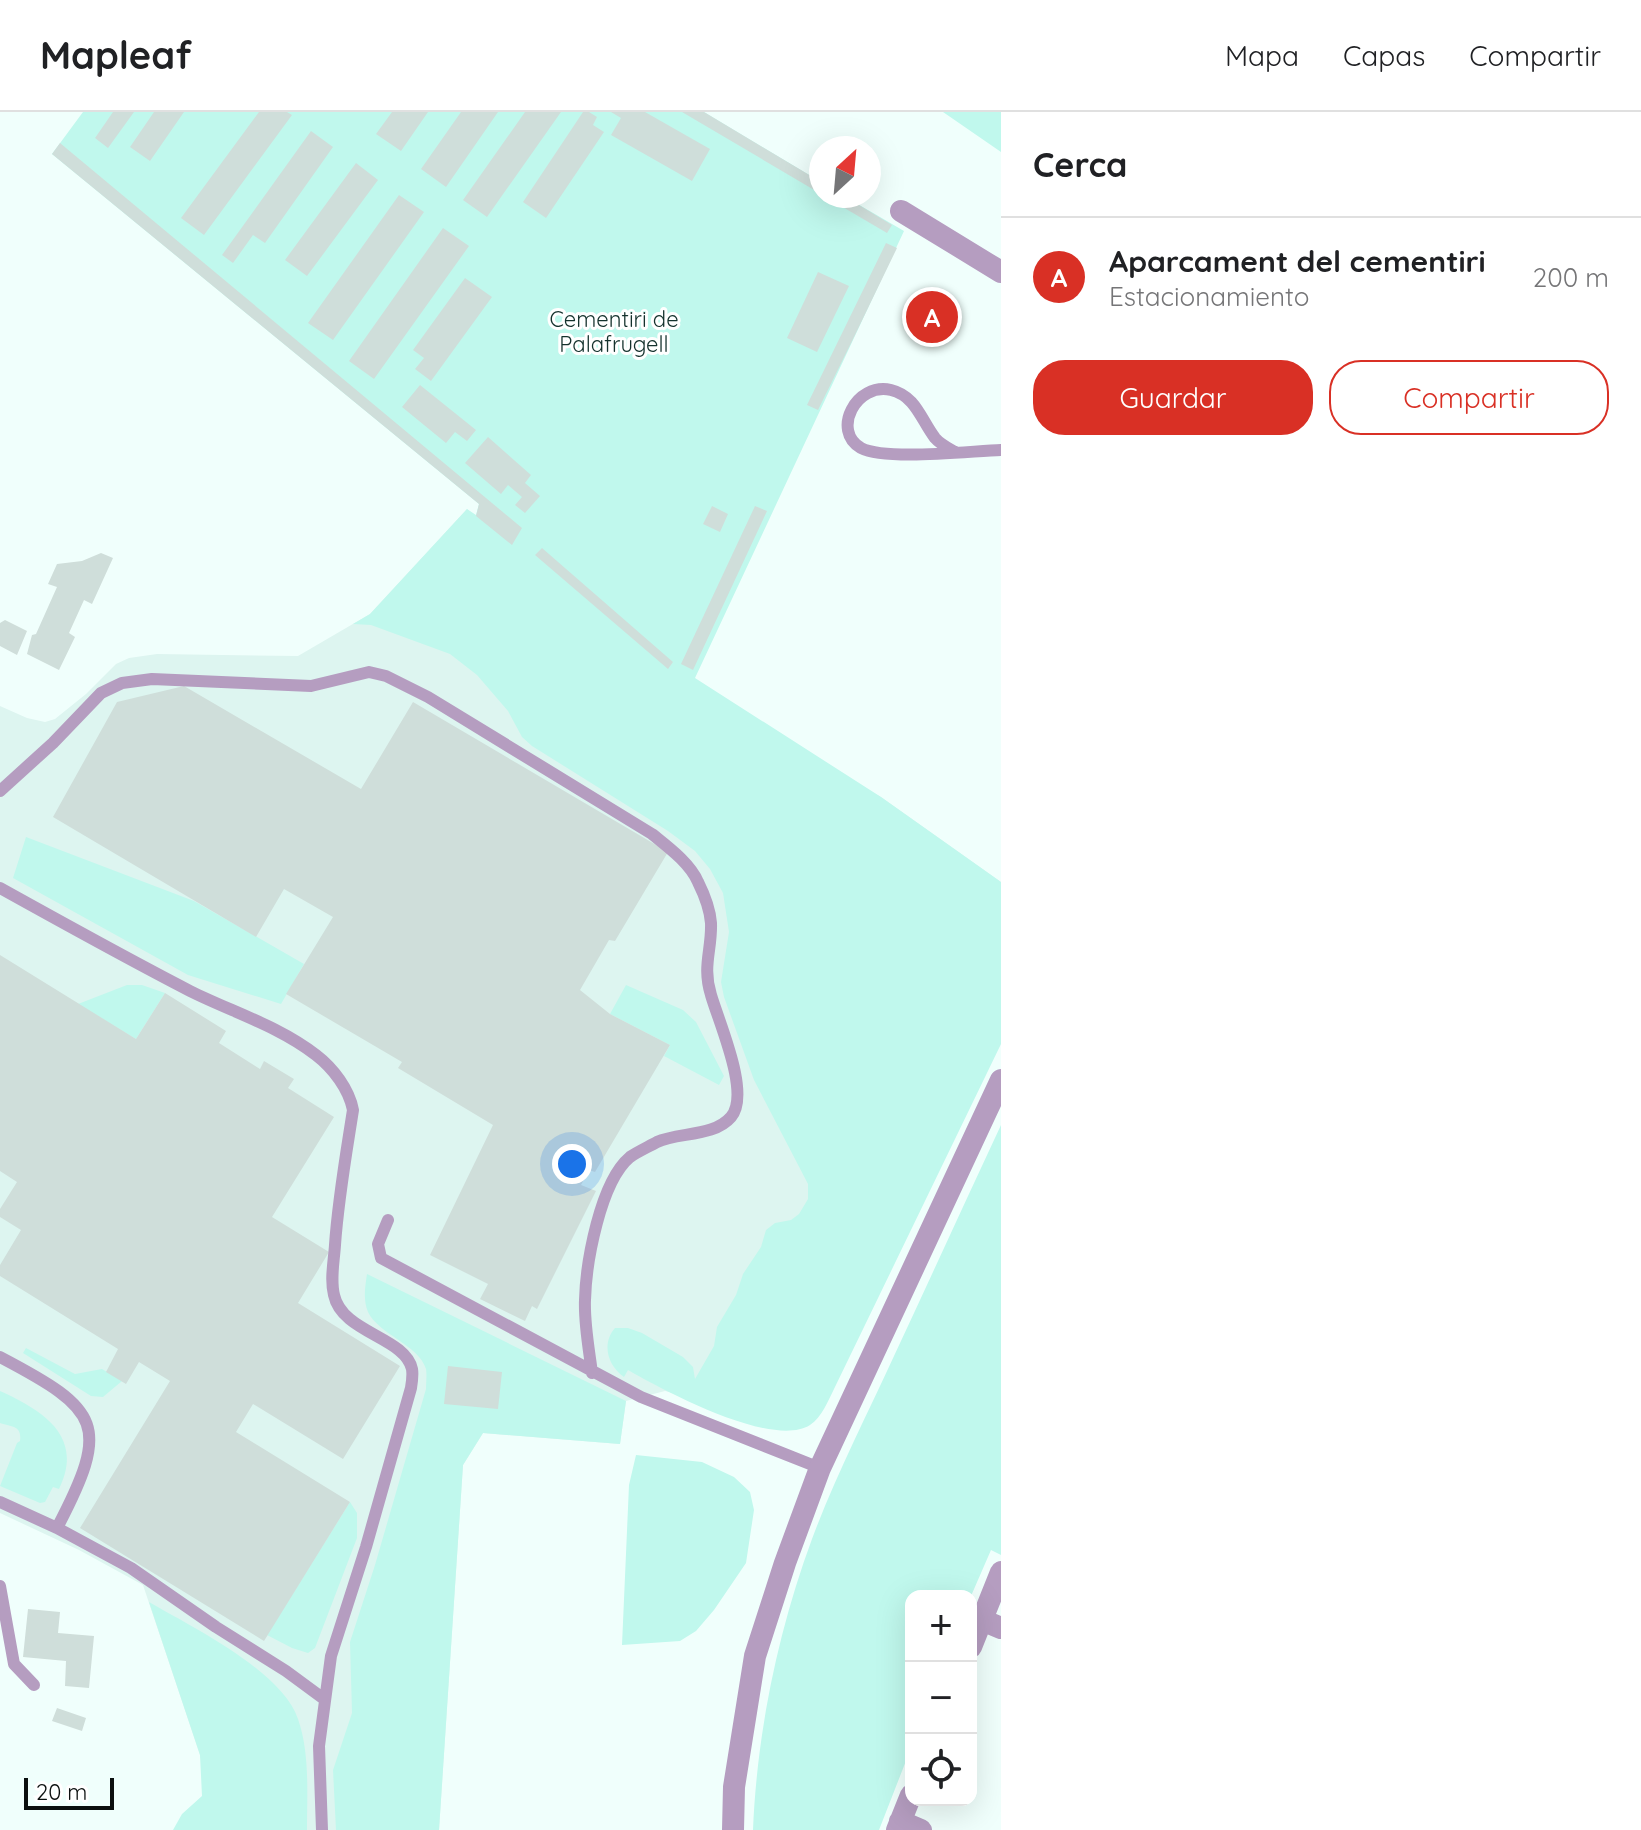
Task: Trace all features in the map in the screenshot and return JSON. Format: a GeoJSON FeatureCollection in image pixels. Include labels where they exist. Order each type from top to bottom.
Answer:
{"type":"FeatureCollection","features":[{"type":"Feature","properties":{"kind":"street"},"geometry":{"type":"LineString","coordinates":[[901,211],[1001,272]]}},
{"type":"Feature","properties":{"kind":"street"},"geometry":{"type":"LineString","coordinates":[[733,1830],[734,1787],[755,1656],[785,1563],[820,1468],[1001,1080]]}},
{"type":"Feature","properties":{"kind":"street"},"geometry":{"type":"LineString","coordinates":[[977,1640],[991,1624],[1001,1572]]}},
{"type":"Feature","properties":{"kind":"street"},"geometry":{"type":"LineString","coordinates":[[906,1827],[909,1806]]}},
{"type":"Feature","properties":{"kind":"lane"},"geometry":{"type":"LineString","coordinates":[[955,452],[934,437],[916,406],[902,394],[889,389],[876,389],[863,394],[850,413],[850,436],[857,446],[869,451],[886,454],[955,452],[1001,450]]}},
{"type":"Feature","properties":{"kind":"lane"},"geometry":{"type":"LineString","coordinates":[[0,791],[53,743],[101,693],[122,683],[152,679],[311,686],[369,672],[386,676],[428,697],[652,834],[673,853],[697,878],[705,900],[711,923],[707,983],[737,1081],[739,1100],[732,1117],[719,1126],[660,1141],[630,1157],[617,1172],[606,1199],[588,1267],[585,1303],[592,1373]]}},
{"type":"Feature","properties":{"kind":"lane"},"geometry":{"type":"LineString","coordinates":[[0,888],[192,992],[279,1031],[325,1062],[343,1084],[351,1100],[353,1110],[338,1204],[334,1297],[352,1322],[408,1360],[412,1371],[411,1388],[366,1547],[331,1656],[318,1766],[322,1830]]}},
{"type":"Feature","properties":{"kind":"lane"},"geometry":{"type":"LineString","coordinates":[[388,1220],[378,1244],[381,1258],[641,1397],[820,1468]]}},
{"type":"Feature","properties":{"kind":"lane"},"geometry":{"type":"LineString","coordinates":[[0,1357],[62,1392],[88,1422],[90,1445],[84,1475],[57,1528]]}},
{"type":"Feature","properties":{"kind":"lane"},"geometry":{"type":"LineString","coordinates":[[0,1502],[57,1528],[131,1568],[324,1699]]}},
{"type":"Feature","properties":{"kind":"lane"},"geometry":{"type":"LineString","coordinates":[[0,1586],[14,1664],[34,1685]]}},
{"type":"Feature","properties":{"kind":"shaded area"},"geometry":{"type":"Polygon","coordinates":[[[467,509],[688,690],[881,797],[1001,882],[742,1409],[665,1391],[626,1401],[620,1444],[483,1433],[463,1465],[439,1830],[201,1830],[203,1772],[200,1755],[143,1585],[79,1550],[0,1513],[0,706],[27,718],[45,722],[55,719],[116,664],[129,658],[157,654],[298,656],[370,614],[467,509]]]}},
{"type":"Feature","properties":{"kind":"green space","name":"Cementiri de Palafrugell"},"geometry":{"type":"Polygon","coordinates":[[[83,112],[704,112],[809,175],[809,208],[865,208],[904,231],[695,678],[881,797],[1001,882],[1001,1044],[827,1404],[810,1425],[793,1430],[770,1429],[718,1414],[628,1370],[624,1377],[614,1367],[608,1354],[608,1341],[615,1328],[628,1328],[683,1357],[693,1367],[695,1379],[714,1346],[717,1327],[736,1295],[743,1274],[761,1247],[766,1230],[775,1223],[791,1220],[799,1214],[808,1199],[808,1184],[754,1080],[724,997],[721,982],[729,932],[723,893],[710,869],[695,851],[668,831],[532,746],[522,737],[508,711],[477,675],[450,654],[371,625],[353,624],[370,614],[467,509],[476,515],[479,504],[52,154],[83,112]]]}},
{"type":"Feature","properties":{"kind":"green space"},"geometry":{"type":"Polygon","coordinates":[[[943,112],[1001,112],[1001,152],[943,112]]]}},
{"type":"Feature","properties":{"kind":"green space"},"geometry":{"type":"Polygon","coordinates":[[[26,837],[194,901],[304,964],[281,1004],[188,975],[13,878],[26,837]]]}},
{"type":"Feature","properties":{"kind":"green space"},"geometry":{"type":"Polygon","coordinates":[[[127,985],[142,985],[165,993],[136,1039],[78,1004],[127,985]]]}},
{"type":"Feature","properties":{"kind":"green space"},"geometry":{"type":"Polygon","coordinates":[[[626,985],[683,1010],[696,1022],[724,1076],[719,1085],[664,1056],[670,1045],[610,1014],[626,985]]]}},
{"type":"Feature","properties":{"kind":"green space"},"geometry":{"type":"Polygon","coordinates":[[[1001,1125],[1001,1555],[991,1550],[974,1590],[905,1590],[905,1763],[879,1830],[753,1830],[764,1719],[779,1646],[812,1539],[1001,1125]]]}},
{"type":"Feature","properties":{"kind":"green space"},"geometry":{"type":"Polygon","coordinates":[[[367,1274],[626,1401],[620,1444],[483,1433],[463,1465],[439,1830],[336,1830],[333,1770],[352,1713],[350,1642],[426,1389],[426,1369],[422,1361],[380,1327],[368,1312],[365,1298],[367,1274]]]}},
{"type":"Feature","properties":{"kind":"green space"},"geometry":{"type":"Polygon","coordinates":[[[26,1348],[75,1374],[102,1369],[122,1381],[103,1397],[91,1396],[23,1353],[26,1348]]]}},
{"type":"Feature","properties":{"kind":"green space"},"geometry":{"type":"Polygon","coordinates":[[[0,1391],[44,1416],[63,1440],[67,1454],[66,1470],[59,1489],[53,1487],[45,1502],[40,1503],[0,1486],[20,1441],[20,1432],[0,1423],[0,1391]]]}},
{"type":"Feature","properties":{"kind":"green space"},"geometry":{"type":"Polygon","coordinates":[[[636,1455],[702,1462],[734,1477],[750,1492],[754,1510],[746,1563],[714,1610],[696,1631],[680,1641],[622,1645],[629,1485],[636,1455]]]}},
{"type":"Feature","properties":{"kind":"green space"},"geometry":{"type":"Polygon","coordinates":[[[350,1502],[357,1513],[357,1538],[315,1648],[308,1653],[292,1648],[267,1635],[350,1502]]]}},
{"type":"Feature","properties":{"kind":"green space"},"geometry":{"type":"Polygon","coordinates":[[[149,1602],[234,1652],[255,1667],[289,1701],[298,1719],[304,1746],[307,1830],[173,1830],[182,1814],[202,1796],[200,1755],[149,1602]]]}},
{"type":"Feature","properties":{"kind":"building"},"geometry":{"type":"Polygon","coordinates":[[[113,112],[134,112],[108,148],[95,138],[113,112]]]}},
{"type":"Feature","properties":{"kind":"building"},"geometry":{"type":"Polygon","coordinates":[[[154,112],[184,112],[150,161],[130,147],[154,112]]]}},
{"type":"Feature","properties":{"kind":"building"},"geometry":{"type":"Polygon","coordinates":[[[259,112],[287,112],[292,115],[204,235],[181,218],[259,112]]]}},
{"type":"Feature","properties":{"kind":"building"},"geometry":{"type":"Polygon","coordinates":[[[392,112],[428,112],[401,151],[376,134],[392,112]]]}},
{"type":"Feature","properties":{"kind":"building"},"geometry":{"type":"Polygon","coordinates":[[[461,112],[498,112],[446,187],[421,169],[461,112]]]}},
{"type":"Feature","properties":{"kind":"building"},"geometry":{"type":"Polygon","coordinates":[[[525,112],[561,112],[487,217],[463,200],[525,112]]]}},
{"type":"Feature","properties":{"kind":"building"},"geometry":{"type":"Polygon","coordinates":[[[583,112],[597,117],[593,125],[604,132],[546,218],[523,202],[583,112]]]}},
{"type":"Feature","properties":{"kind":"building"},"geometry":{"type":"Polygon","coordinates":[[[611,112],[645,112],[710,149],[692,181],[611,135],[621,118],[611,112]]]}},
{"type":"Feature","properties":{"kind":"building"},"geometry":{"type":"Polygon","coordinates":[[[682,112],[704,112],[809,175],[809,187],[682,112]]]}},
{"type":"Feature","properties":{"kind":"building"},"geometry":{"type":"Polygon","coordinates":[[[311,131],[333,147],[265,243],[253,235],[233,263],[222,255],[311,131]]]}},
{"type":"Feature","properties":{"kind":"building"},"geometry":{"type":"Polygon","coordinates":[[[60,143],[522,528],[512,545],[476,516],[479,504],[52,154],[60,143]]]}},
{"type":"Feature","properties":{"kind":"building"},"geometry":{"type":"Polygon","coordinates":[[[356,163],[378,180],[307,276],[285,260],[356,163]]]}},
{"type":"Feature","properties":{"kind":"building"},"geometry":{"type":"Polygon","coordinates":[[[399,195],[424,212],[333,340],[308,323],[399,195]]]}},
{"type":"Feature","properties":{"kind":"building"},"geometry":{"type":"Polygon","coordinates":[[[844,208],[864,208],[892,225],[887,233],[844,208]]]}},
{"type":"Feature","properties":{"kind":"building"},"geometry":{"type":"Polygon","coordinates":[[[443,228],[469,246],[374,379],[349,361],[443,228]]]}},
{"type":"Feature","properties":{"kind":"building"},"geometry":{"type":"Polygon","coordinates":[[[886,243],[897,248],[818,410],[807,405],[886,243]]]}},
{"type":"Feature","properties":{"kind":"building"},"geometry":{"type":"Polygon","coordinates":[[[818,272],[849,286],[817,352],[787,338],[818,272]]]}},
{"type":"Feature","properties":{"kind":"building"},"geometry":{"type":"Polygon","coordinates":[[[465,278],[492,297],[431,381],[415,369],[424,358],[413,350],[465,278]]]}},
{"type":"Feature","properties":{"kind":"building"},"geometry":{"type":"Polygon","coordinates":[[[420,385],[476,430],[467,441],[455,432],[446,443],[402,407],[420,385]]]}},
{"type":"Feature","properties":{"kind":"building"},"geometry":{"type":"Polygon","coordinates":[[[488,437],[531,475],[525,483],[540,496],[525,513],[515,505],[522,497],[508,485],[501,494],[465,463],[488,437]]]}},
{"type":"Feature","properties":{"kind":"building"},"geometry":{"type":"Polygon","coordinates":[[[712,506],[728,514],[720,532],[703,524],[712,506]]]}},
{"type":"Feature","properties":{"kind":"building"},"geometry":{"type":"Polygon","coordinates":[[[755,506],[767,511],[693,670],[681,664],[755,506]]]}},
{"type":"Feature","properties":{"kind":"building"},"geometry":{"type":"Polygon","coordinates":[[[542,548],[673,662],[668,669],[535,555],[542,548]]]}},
{"type":"Feature","properties":{"kind":"building"},"geometry":{"type":"Polygon","coordinates":[[[101,553],[113,558],[92,604],[84,600],[69,633],[75,637],[59,670],[27,654],[32,635],[36,634],[57,587],[48,584],[57,564],[82,561],[101,553]]]}},
{"type":"Feature","properties":{"kind":"building"},"geometry":{"type":"Polygon","coordinates":[[[5,620],[27,631],[17,655],[0,646],[0,623],[5,620]]]}},
{"type":"Feature","properties":{"kind":"building"},"geometry":{"type":"Polygon","coordinates":[[[184,686],[361,789],[413,702],[668,852],[615,941],[609,940],[580,990],[610,1014],[670,1045],[595,1172],[589,1170],[581,1185],[596,1191],[537,1309],[532,1306],[525,1321],[480,1299],[488,1284],[430,1255],[493,1125],[398,1068],[402,1062],[286,994],[333,917],[284,889],[256,937],[53,817],[117,702],[184,686]]]}},
{"type":"Feature","properties":{"kind":"building"},"geometry":{"type":"Polygon","coordinates":[[[0,955],[136,1039],[165,993],[226,1031],[219,1043],[260,1069],[264,1061],[294,1079],[288,1088],[334,1117],[272,1217],[329,1252],[298,1303],[400,1366],[343,1459],[253,1404],[236,1432],[350,1502],[264,1641],[80,1528],[170,1381],[139,1362],[126,1384],[106,1372],[118,1349],[0,1276],[0,1265],[21,1230],[0,1217],[0,1209],[17,1182],[0,1171],[0,955]]]}},
{"type":"Feature","properties":{"kind":"building"},"geometry":{"type":"Polygon","coordinates":[[[448,1366],[502,1372],[498,1409],[444,1404],[448,1366]]]}},
{"type":"Feature","properties":{"kind":"building"},"geometry":{"type":"Polygon","coordinates":[[[28,1609],[60,1612],[58,1633],[94,1636],[89,1688],[65,1686],[66,1661],[23,1657],[28,1609]]]}},
{"type":"Feature","properties":{"kind":"building"},"geometry":{"type":"Polygon","coordinates":[[[57,1708],[86,1718],[82,1731],[52,1721],[57,1708]]]}},
{"type":"Feature","properties":{"kind":"place","name":"Aparcament del cementiri"},"geometry":{"type":"Point","coordinates":[932,317]}}]}
